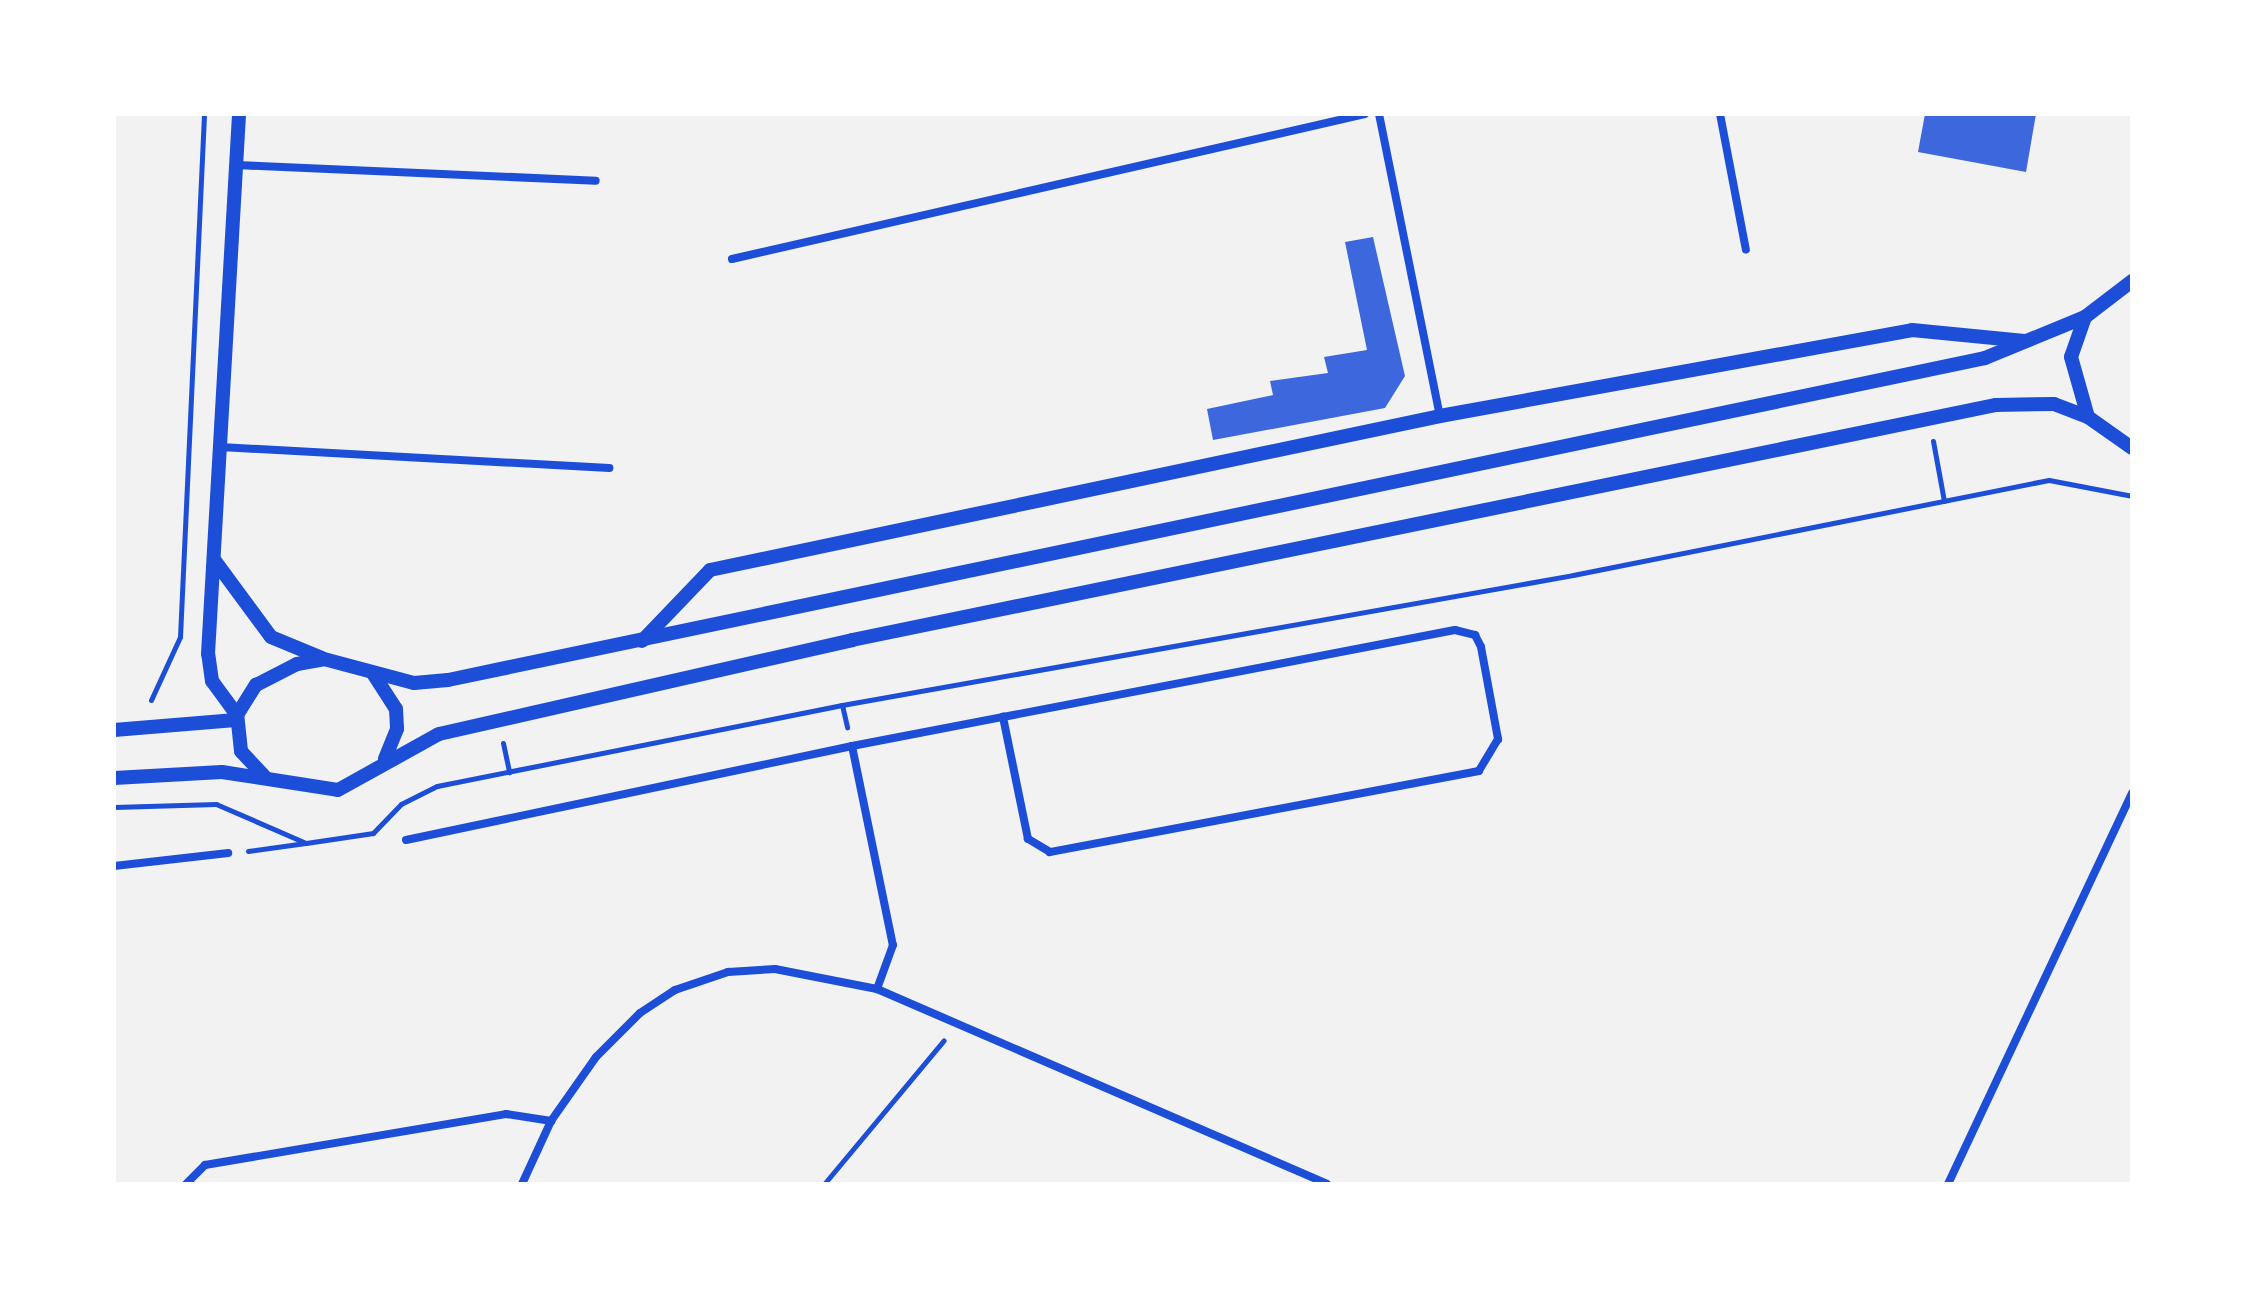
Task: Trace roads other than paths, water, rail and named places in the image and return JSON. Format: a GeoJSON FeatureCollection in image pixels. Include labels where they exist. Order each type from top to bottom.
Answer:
{"type":"FeatureCollection","features":[{"type":"Feature","properties":{"kind":"street"},"geometry":{"type":"LineString","coordinates":[[239,114],[208,654],[212,681],[237,718],[241,751],[265,777]]}},
{"type":"Feature","properties":{"kind":"street"},"geometry":{"type":"LineString","coordinates":[[732,259],[1365,114]]}},
{"type":"Feature","properties":{"kind":"street"},"geometry":{"type":"LineString","coordinates":[[1379,114],[1440,416]]}},
{"type":"Feature","properties":{"kind":"street"},"geometry":{"type":"LineString","coordinates":[[1720,114],[1746,250]]}},
{"type":"Feature","properties":{"kind":"street"},"geometry":{"type":"LineString","coordinates":[[236,165],[596,181]]}},
{"type":"Feature","properties":{"kind":"street"},"geometry":{"type":"LineString","coordinates":[[215,560],[271,637],[374,675],[448,680],[642,641],[1055,549],[1663,429],[1985,358],[2085,317],[2132,281]]}},
{"type":"Feature","properties":{"kind":"street"},"geometry":{"type":"LineString","coordinates":[[2085,317],[2072,378],[2088,417]]}},
{"type":"Feature","properties":{"kind":"street"},"geometry":{"type":"LineString","coordinates":[[642,641],[710,570],[1440,416],[1912,330],[2024,341]]}},
{"type":"Feature","properties":{"kind":"street"},"geometry":{"type":"LineString","coordinates":[[114,778],[265,777],[309,791],[338,790],[439,734],[852,640],[1996,405],[2054,404],[2088,417],[2132,448]]}},
{"type":"Feature","properties":{"kind":"street"},"geometry":{"type":"LineString","coordinates":[[220,447],[609,468]]}},
{"type":"Feature","properties":{"kind":"street"},"geometry":{"type":"LineString","coordinates":[[406,840],[852,746],[1003,717],[1462,630],[1481,647],[1498,739],[1479,771],[1050,852],[1028,839],[1003,717]]}},
{"type":"Feature","properties":{"kind":"street"},"geometry":{"type":"LineString","coordinates":[[237,718],[256,685],[324,659]]}},
{"type":"Feature","properties":{"kind":"street"},"geometry":{"type":"LineString","coordinates":[[374,675],[392,699],[397,729],[380,766]]}},
{"type":"Feature","properties":{"kind":"street"},"geometry":{"type":"LineString","coordinates":[[114,730],[237,718]]}},
{"type":"Feature","properties":{"kind":"street"},"geometry":{"type":"LineString","coordinates":[[852,746],[893,945],[877,989]]}},
{"type":"Feature","properties":{"kind":"street"},"geometry":{"type":"LineString","coordinates":[[1948,1184],[2132,793]]}},
{"type":"Feature","properties":{"kind":"street"},"geometry":{"type":"LineString","coordinates":[[114,866],[228,853]]}},
{"type":"Feature","properties":{"kind":"street"},"geometry":{"type":"LineString","coordinates":[[522,1184],[551,1121],[596,1057],[675,990],[728,972],[775,969],[877,989],[1327,1184]]}},
{"type":"Feature","properties":{"kind":"street"},"geometry":{"type":"LineString","coordinates":[[186,1184],[205,1165],[220,1162],[506,1114],[551,1121]]}}]}
